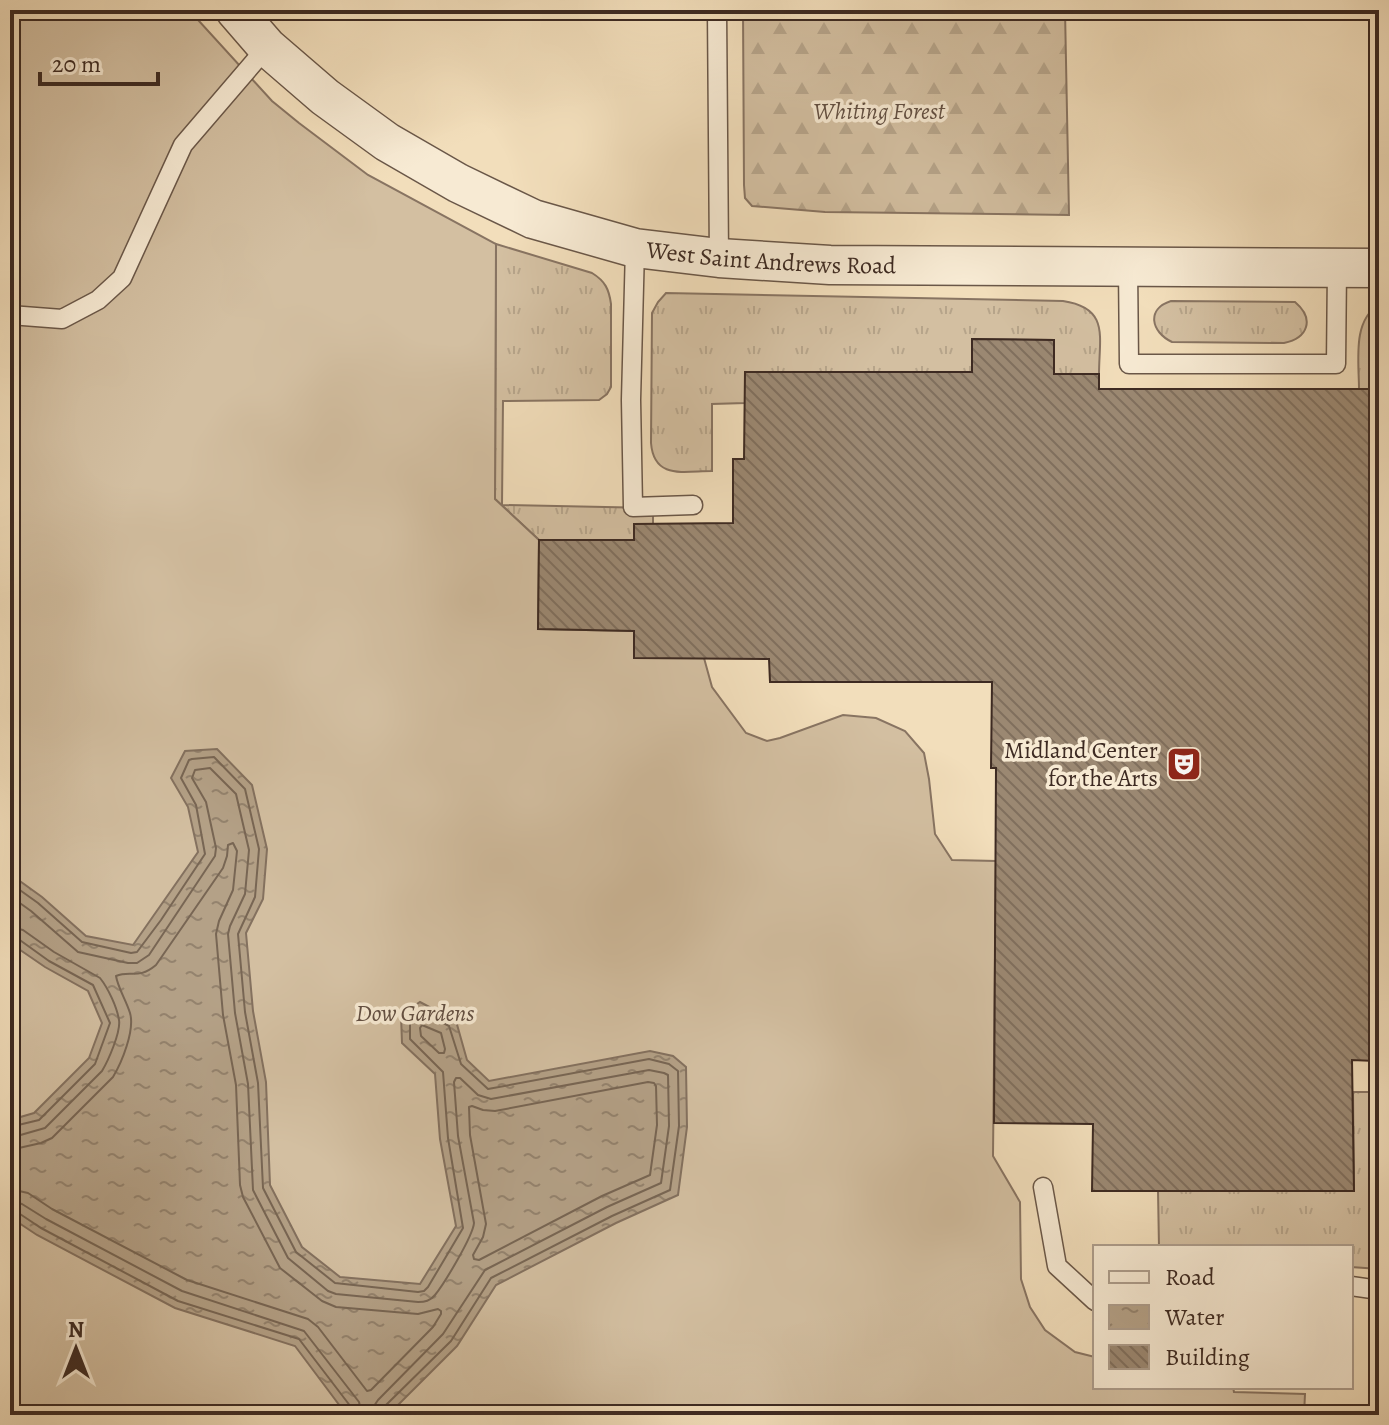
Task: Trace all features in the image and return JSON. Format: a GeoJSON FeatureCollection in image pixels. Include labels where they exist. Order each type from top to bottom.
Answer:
{"type":"FeatureCollection","features":[{"type":"Feature","properties":{"kind":"street","name":"West Saint Andrews Road"},"geometry":{"type":"LineString","coordinates":[[235,10],[267,47],[337,106],[387,142],[458,183],[533,219],[635,248],[719,258],[830,265],[1379,268]]}},
{"type":"Feature","properties":{"kind":"lane"},"geometry":{"type":"LineString","coordinates":[[717,10],[719,258]]}},
{"type":"Feature","properties":{"kind":"lane"},"geometry":{"type":"LineString","coordinates":[[10,315],[62,319],[98,300],[122,278],[183,145],[267,47]]}},
{"type":"Feature","properties":{"kind":"lane"},"geometry":{"type":"LineString","coordinates":[[635,248],[631,400],[633,507],[693,505]]}},
{"type":"Feature","properties":{"kind":"lane"},"geometry":{"type":"LineString","coordinates":[[1128,267],[1129,364],[1336,364],[1337,268]]}},
{"type":"Feature","properties":{"kind":"lane"},"geometry":{"type":"LineString","coordinates":[[1043,1187],[1057,1266],[1093,1299]]}},
{"type":"Feature","properties":{"kind":"lane"},"geometry":{"type":"LineString","coordinates":[[1353,1286],[1379,1290]]}},
{"type":"Feature","properties":{"kind":"green space","name":"Dow Gardens"},"geometry":{"type":"Polygon","coordinates":[[[10,10],[189,10],[272,101],[299,123],[368,175],[496,244],[495,499],[539,540],[538,629],[634,631],[635,658],[704,658],[712,687],[746,733],[767,741],[843,715],[876,718],[905,731],[924,753],[935,834],[952,860],[996,861],[993,1156],[1020,1202],[1021,1279],[1030,1307],[1045,1330],[1075,1352],[1093,1356],[1093,1389],[1233,1389],[1234,1392],[1305,1394],[1304,1415],[10,1415],[10,10]]]}},
{"type":"Feature","properties":{"kind":"green space","name":"Whiting Forest"},"geometry":{"type":"Polygon","coordinates":[[[743,10],[1065,10],[1069,215],[825,212],[752,206],[745,198],[744,185],[743,10]]]}},
{"type":"Feature","properties":{"kind":"green space"},"geometry":{"type":"Polygon","coordinates":[[[496,244],[592,273],[606,286],[611,304],[611,387],[607,394],[599,400],[503,401],[502,505],[653,508],[653,524],[635,524],[634,540],[539,540],[495,499],[496,244]]]}},
{"type":"Feature","properties":{"kind":"green space"},"geometry":{"type":"Polygon","coordinates":[[[666,293],[1063,301],[1088,310],[1095,317],[1100,336],[1099,374],[1054,374],[1053,340],[973,339],[972,372],[745,372],[745,403],[712,404],[712,471],[672,471],[658,463],[651,443],[652,313],[666,293]]]}},
{"type":"Feature","properties":{"kind":"green space"},"geometry":{"type":"Polygon","coordinates":[[[1171,301],[1295,302],[1305,315],[1306,327],[1299,337],[1284,343],[1172,342],[1159,332],[1154,321],[1158,309],[1171,301]]]}},
{"type":"Feature","properties":{"kind":"green space"},"geometry":{"type":"Polygon","coordinates":[[[1379,305],[1379,389],[1359,389],[1361,331],[1370,312],[1379,305]]]}},
{"type":"Feature","properties":{"kind":"green space"},"geometry":{"type":"Polygon","coordinates":[[[1376,844],[1379,844],[1379,1061],[1375,1061],[1376,844]]]}},
{"type":"Feature","properties":{"kind":"green space"},"geometry":{"type":"Polygon","coordinates":[[[1353,1092],[1379,1092],[1379,1269],[1353,1267],[1353,1245],[1159,1245],[1158,1191],[1354,1191],[1353,1092]]]}},
{"type":"Feature","properties":{"kind":"water"},"geometry":{"type":"Polygon","coordinates":[[[217,749],[252,785],[267,849],[263,899],[246,933],[253,1011],[266,1082],[270,1185],[302,1247],[340,1277],[420,1284],[456,1226],[440,1139],[435,1074],[402,1043],[401,1015],[420,1002],[456,1021],[467,1060],[489,1081],[650,1051],[673,1056],[686,1067],[687,1127],[678,1195],[496,1285],[457,1346],[388,1415],[346,1414],[295,1346],[175,1308],[37,1235],[10,1217],[10,1120],[34,1113],[89,1058],[102,1023],[88,991],[10,943],[10,874],[42,897],[86,936],[133,945],[198,852],[188,807],[171,778],[185,751],[217,749]]]}},
{"type":"Feature","properties":{"kind":"building","name":"Midland Center for the Arts"},"geometry":{"type":"Polygon","coordinates":[[[972,339],[1054,340],[1054,374],[1099,374],[1099,389],[1379,389],[1375,1061],[1352,1060],[1354,1191],[1092,1191],[1093,1124],[994,1123],[996,768],[991,768],[992,682],[770,682],[769,659],[634,658],[634,631],[538,629],[539,540],[634,540],[634,524],[733,523],[733,459],[744,459],[745,372],[972,372],[972,339]]]}},
{"type":"Feature","properties":{"kind":"place","name":"Midland Center for the Arts"},"geometry":{"type":"Point","coordinates":[1184,764]}}]}
